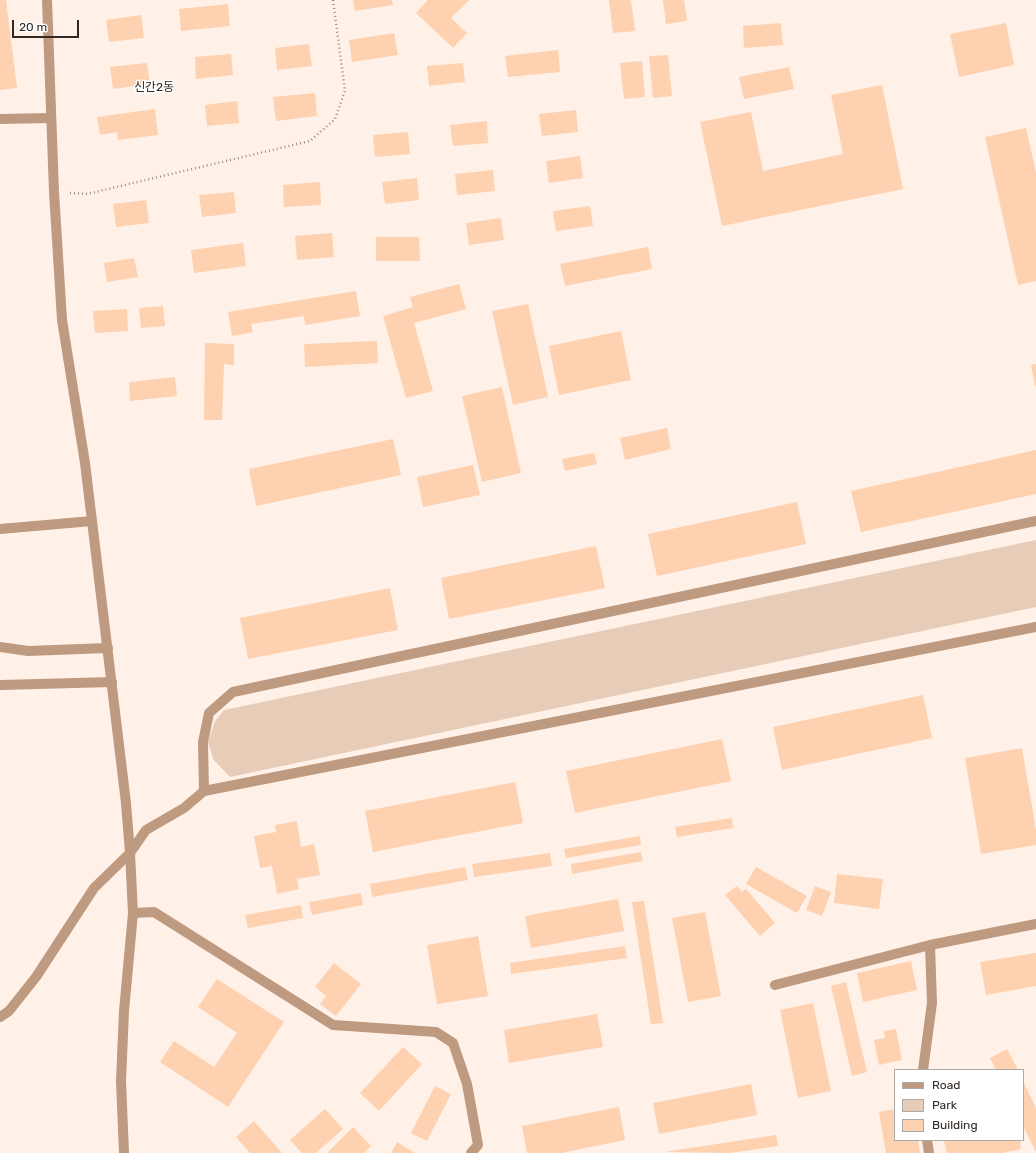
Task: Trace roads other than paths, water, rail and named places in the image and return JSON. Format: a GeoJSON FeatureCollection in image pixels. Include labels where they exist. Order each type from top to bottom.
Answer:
{"type":"FeatureCollection","features":[{"type":"Feature","properties":{"kind":"street"},"geometry":{"type":"LineString","coordinates":[[46,0],[54,192],[62,320],[92,521],[112,682],[130,853],[133,913],[124,1011],[121,1081],[124,1153]]}},
{"type":"Feature","properties":{"kind":"street"},"geometry":{"type":"LineString","coordinates":[[0,119],[51,118]]}},
{"type":"Feature","properties":{"kind":"street"},"geometry":{"type":"LineString","coordinates":[[0,529],[92,521]]}},
{"type":"Feature","properties":{"kind":"street"},"geometry":{"type":"LineString","coordinates":[[204,791],[203,742],[209,713],[233,692],[1036,521]]}},
{"type":"Feature","properties":{"kind":"street"},"geometry":{"type":"LineString","coordinates":[[0,1017],[9,1011],[36,977],[94,888],[130,853],[146,830],[184,808],[204,791],[1036,627]]}},
{"type":"Feature","properties":{"kind":"street"},"geometry":{"type":"LineString","coordinates":[[0,647],[28,651],[108,648]]}},
{"type":"Feature","properties":{"kind":"street"},"geometry":{"type":"LineString","coordinates":[[0,685],[112,682]]}},
{"type":"Feature","properties":{"kind":"street"},"geometry":{"type":"LineString","coordinates":[[133,913],[154,912],[333,1025],[436,1032],[453,1043],[467,1084],[478,1145],[471,1153]]}},
{"type":"Feature","properties":{"kind":"street"},"geometry":{"type":"LineString","coordinates":[[775,985],[930,945],[1036,924]]}},
{"type":"Feature","properties":{"kind":"street"},"geometry":{"type":"LineString","coordinates":[[924,1069],[932,1003],[930,945]]}},
{"type":"Feature","properties":{"kind":"street"},"geometry":{"type":"LineString","coordinates":[[927,1141],[930,1153]]}},
{"type":"Feature","properties":{"kind":"district","name":"신간2동"},"geometry":{"type":"Point","coordinates":[154,88]}}]}
